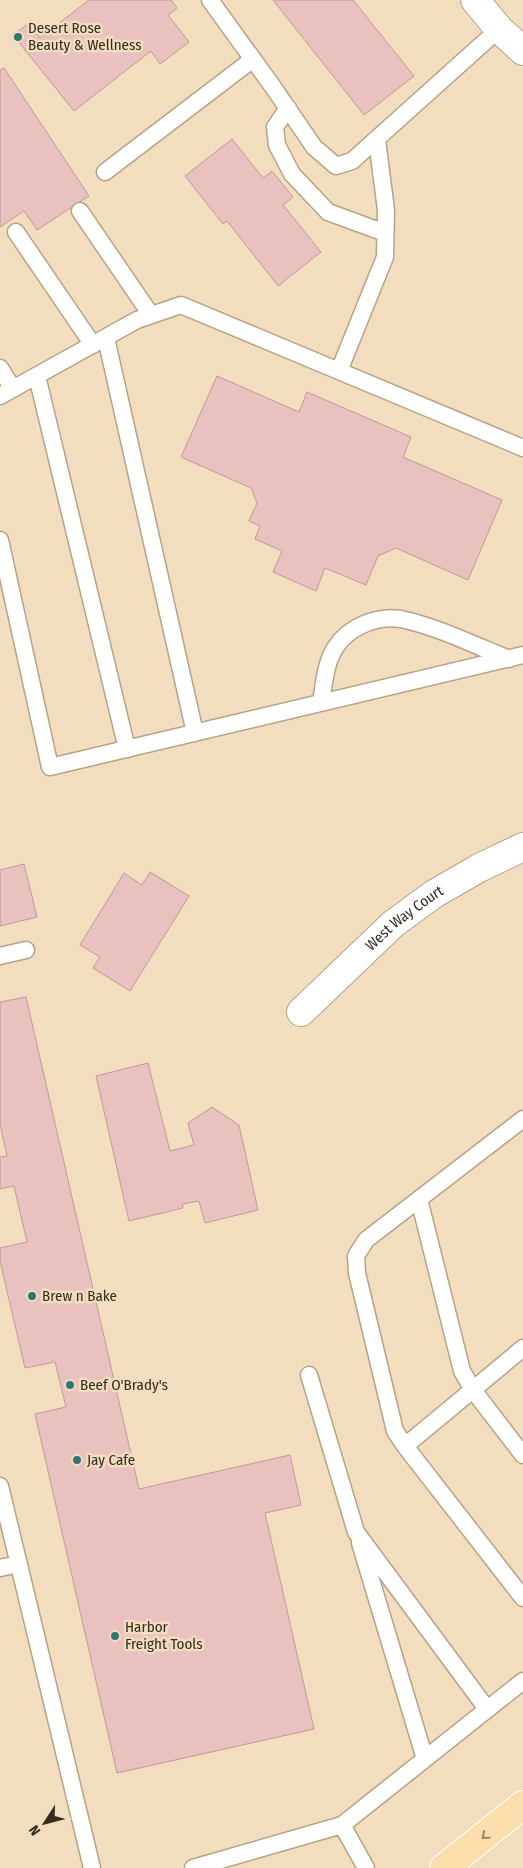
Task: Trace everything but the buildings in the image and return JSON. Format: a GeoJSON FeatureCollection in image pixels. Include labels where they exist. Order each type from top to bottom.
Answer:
{"type":"FeatureCollection","features":[{"type":"Feature","properties":{"kind":"main road"},"geometry":{"type":"LineString","coordinates":[[444,1868],[523,1805]]}},
{"type":"Feature","properties":{"kind":"street"},"geometry":{"type":"LineString","coordinates":[[476,0],[499,29],[523,51]]}},
{"type":"Feature","properties":{"kind":"street","name":"West Way Court"},"geometry":{"type":"LineString","coordinates":[[301,1012],[393,924],[442,889],[479,868],[523,847]]}},
{"type":"Feature","properties":{"kind":"lane"},"geometry":{"type":"LineString","coordinates":[[210,0],[314,147],[336,166],[352,161],[378,140],[499,29]]}},
{"type":"Feature","properties":{"kind":"lane"},"geometry":{"type":"LineString","coordinates":[[105,172],[253,59]]}},
{"type":"Feature","properties":{"kind":"lane"},"geometry":{"type":"LineString","coordinates":[[288,108],[274,127],[277,145],[292,174],[328,212],[386,234]]}},
{"type":"Feature","properties":{"kind":"lane"},"geometry":{"type":"LineString","coordinates":[[339,372],[385,257],[386,210],[378,140]]}},
{"type":"Feature","properties":{"kind":"lane"},"geometry":{"type":"LineString","coordinates":[[80,211],[151,316]]}},
{"type":"Feature","properties":{"kind":"lane"},"geometry":{"type":"LineString","coordinates":[[16,232],[99,341],[195,733]]}},
{"type":"Feature","properties":{"kind":"lane"},"geometry":{"type":"LineString","coordinates":[[0,368],[7,393],[137,320],[181,305],[523,448]]}},
{"type":"Feature","properties":{"kind":"lane"},"geometry":{"type":"LineString","coordinates":[[37,376],[127,749]]}},
{"type":"Feature","properties":{"kind":"lane"},"geometry":{"type":"LineString","coordinates":[[0,540],[50,767],[516,657]]}},
{"type":"Feature","properties":{"kind":"lane"},"geometry":{"type":"LineString","coordinates":[[321,703],[326,673],[334,648],[349,632],[371,621],[400,619],[516,657]]}},
{"type":"Feature","properties":{"kind":"lane"},"geometry":{"type":"LineString","coordinates":[[0,956],[26,950]]}},
{"type":"Feature","properties":{"kind":"lane"},"geometry":{"type":"LineString","coordinates":[[523,1119],[366,1240],[356,1256],[357,1273],[395,1431],[523,1598]]}},
{"type":"Feature","properties":{"kind":"lane"},"geometry":{"type":"LineString","coordinates":[[420,1199],[462,1371],[473,1390],[523,1455]]}},
{"type":"Feature","properties":{"kind":"lane"},"geometry":{"type":"LineString","coordinates":[[405,1446],[523,1348]]}},
{"type":"Feature","properties":{"kind":"lane"},"geometry":{"type":"LineString","coordinates":[[310,1374],[425,1759]]}},
{"type":"Feature","properties":{"kind":"lane"},"geometry":{"type":"LineString","coordinates":[[0,1486],[92,1868]]}},
{"type":"Feature","properties":{"kind":"lane"},"geometry":{"type":"LineString","coordinates":[[356,1532],[487,1709]]}},
{"type":"Feature","properties":{"kind":"lane"},"geometry":{"type":"LineString","coordinates":[[0,1568],[18,1564]]}},
{"type":"Feature","properties":{"kind":"lane"},"geometry":{"type":"LineString","coordinates":[[193,1868],[342,1825],[523,1681]]}},
{"type":"Feature","properties":{"kind":"lane"},"geometry":{"type":"LineString","coordinates":[[342,1825],[366,1868]]}},
{"type":"Feature","properties":{"kind":"place","name":"Desert Rose Beauty & Wellness"},"geometry":{"type":"Point","coordinates":[18,37]}},
{"type":"Feature","properties":{"kind":"place","name":"Brew n Bake"},"geometry":{"type":"Point","coordinates":[32,1296]}},
{"type":"Feature","properties":{"kind":"place","name":"Beef O'Brady's"},"geometry":{"type":"Point","coordinates":[70,1385]}},
{"type":"Feature","properties":{"kind":"place","name":"Jay Cafe"},"geometry":{"type":"Point","coordinates":[77,1460]}},
{"type":"Feature","properties":{"kind":"place","name":"Harbor Freight Tools"},"geometry":{"type":"Point","coordinates":[115,1636]}}]}
